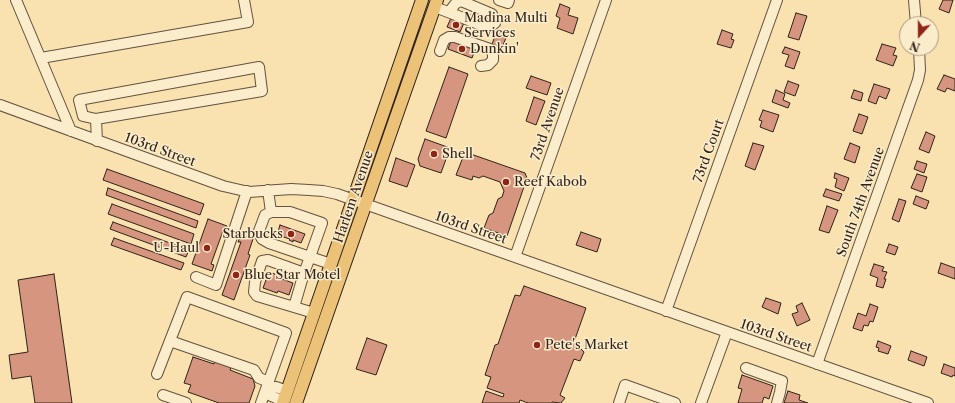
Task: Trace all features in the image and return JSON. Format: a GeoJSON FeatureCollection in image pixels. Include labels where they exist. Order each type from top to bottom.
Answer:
{"type":"FeatureCollection","features":[{"type":"Feature","properties":{"kind":"main road","name":"Harlem Avenue"},"geometry":{"type":"LineString","coordinates":[[284,399],[422,0]]}},
{"type":"Feature","properties":{"kind":"main road","name":"Harlem Avenue"},"geometry":{"type":"LineString","coordinates":[[296,403],[436,4]]}},
{"type":"Feature","properties":{"kind":"street"},"geometry":{"type":"LineString","coordinates":[[16,0],[72,131]]}},
{"type":"Feature","properties":{"kind":"street"},"geometry":{"type":"LineString","coordinates":[[41,58],[248,22],[244,0]]}},
{"type":"Feature","properties":{"kind":"street"},"geometry":{"type":"LineString","coordinates":[[499,0],[508,3],[509,0]]}},
{"type":"Feature","properties":{"kind":"street","name":"73rd Avenue"},"geometry":{"type":"LineString","coordinates":[[515,257],[606,0]]}},
{"type":"Feature","properties":{"kind":"street","name":"73rd Court"},"geometry":{"type":"LineString","coordinates":[[666,311],[777,0]]}},
{"type":"Feature","properties":{"kind":"street"},"geometry":{"type":"LineString","coordinates":[[914,0],[915,16]]}},
{"type":"Feature","properties":{"kind":"street"},"geometry":{"type":"LineString","coordinates":[[436,4],[449,12]]}},
{"type":"Feature","properties":{"kind":"street"},"geometry":{"type":"LineString","coordinates":[[440,51],[444,40],[449,37],[455,37],[490,49],[493,54],[493,60],[488,65],[482,66]]}},
{"type":"Feature","properties":{"kind":"street","name":"South 74th Avenue"},"geometry":{"type":"LineString","coordinates":[[817,364],[918,80],[920,70],[919,56]]}},
{"type":"Feature","properties":{"kind":"street"},"geometry":{"type":"LineString","coordinates":[[259,67],[262,91],[96,119],[83,116],[79,100],[259,67]]}},
{"type":"Feature","properties":{"kind":"street","name":"103rd Street"},"geometry":{"type":"LineString","coordinates":[[0,105],[223,186],[247,191],[291,189],[323,191],[354,200],[928,403]]}},
{"type":"Feature","properties":{"kind":"street"},"geometry":{"type":"LineString","coordinates":[[96,119],[97,141]]}},
{"type":"Feature","properties":{"kind":"street"},"geometry":{"type":"LineString","coordinates":[[268,190],[271,212]]}},
{"type":"Feature","properties":{"kind":"street"},"geometry":{"type":"LineString","coordinates":[[196,277],[216,285],[247,191]]}},
{"type":"Feature","properties":{"kind":"street"},"geometry":{"type":"LineString","coordinates":[[294,307],[304,273],[310,257],[322,223],[290,212],[271,212],[265,215],[259,231],[262,239],[269,243],[310,257],[331,264]]}},
{"type":"Feature","properties":{"kind":"street"},"geometry":{"type":"LineString","coordinates":[[269,243],[255,282],[254,292],[257,296],[314,313]]}},
{"type":"Feature","properties":{"kind":"street"},"geometry":{"type":"LineString","coordinates":[[262,261],[268,260],[304,273]]}},
{"type":"Feature","properties":{"kind":"street"},"geometry":{"type":"LineString","coordinates":[[157,374],[186,297],[286,333],[262,403]]}},
{"type":"Feature","properties":{"kind":"street"},"geometry":{"type":"LineString","coordinates":[[701,403],[727,332]]}},
{"type":"Feature","properties":{"kind":"street"},"geometry":{"type":"LineString","coordinates":[[170,341],[254,370],[259,378],[268,385],[269,396],[284,399]]}},
{"type":"Feature","properties":{"kind":"street"},"geometry":{"type":"LineString","coordinates":[[746,368],[782,381],[777,403]]}},
{"type":"Feature","properties":{"kind":"street"},"geometry":{"type":"LineString","coordinates":[[619,403],[625,385],[675,403]]}},
{"type":"Feature","properties":{"kind":"street"},"geometry":{"type":"LineString","coordinates":[[162,395],[186,403]]}},
{"type":"Feature","properties":{"kind":"building"},"geometry":{"type":"Polygon","coordinates":[[[943,0],[953,0],[949,13],[939,9],[943,0]]]}},
{"type":"Feature","properties":{"kind":"building"},"geometry":{"type":"Polygon","coordinates":[[[560,4],[570,8],[568,15],[578,18],[573,34],[557,28],[560,18],[556,16],[560,4]]]}},
{"type":"Feature","properties":{"kind":"building"},"geometry":{"type":"Polygon","coordinates":[[[796,13],[807,16],[799,40],[788,37],[796,13]]]}},
{"type":"Feature","properties":{"kind":"building","name":"Madina Multi Services"},"geometry":{"type":"Polygon","coordinates":[[[451,18],[464,23],[460,32],[447,27],[451,18]]]}},
{"type":"Feature","properties":{"kind":"building"},"geometry":{"type":"Polygon","coordinates":[[[722,30],[733,34],[731,39],[734,40],[731,48],[717,44],[722,30]]]}},
{"type":"Feature","properties":{"kind":"building"},"geometry":{"type":"Polygon","coordinates":[[[497,31],[507,35],[502,48],[492,44],[497,31]]]}},
{"type":"Feature","properties":{"kind":"building","name":"Dunkin'"},"geometry":{"type":"Polygon","coordinates":[[[451,41],[475,50],[472,58],[448,49],[451,41]]]}},
{"type":"Feature","properties":{"kind":"building"},"geometry":{"type":"Polygon","coordinates":[[[882,44],[896,48],[893,55],[897,56],[893,66],[876,60],[882,44]]]}},
{"type":"Feature","properties":{"kind":"building"},"geometry":{"type":"Polygon","coordinates":[[[785,47],[800,52],[794,69],[785,66],[789,55],[782,53],[785,47]]]}},
{"type":"Feature","properties":{"kind":"building"},"geometry":{"type":"Polygon","coordinates":[[[449,67],[468,74],[446,138],[426,131],[449,67]]]}},
{"type":"Feature","properties":{"kind":"building"},"geometry":{"type":"Polygon","coordinates":[[[944,75],[955,79],[955,91],[947,88],[945,92],[937,89],[944,75]]]}},
{"type":"Feature","properties":{"kind":"building"},"geometry":{"type":"Polygon","coordinates":[[[531,76],[551,83],[547,95],[526,88],[531,76]]]}},
{"type":"Feature","properties":{"kind":"building"},"geometry":{"type":"Polygon","coordinates":[[[788,81],[799,85],[795,96],[784,92],[788,81]]]}},
{"type":"Feature","properties":{"kind":"building"},"geometry":{"type":"Polygon","coordinates":[[[874,84],[890,89],[886,99],[879,96],[876,104],[868,101],[874,84]]]}},
{"type":"Feature","properties":{"kind":"building"},"geometry":{"type":"Polygon","coordinates":[[[776,90],[785,94],[783,100],[790,103],[788,108],[772,102],[776,90]]]}},
{"type":"Feature","properties":{"kind":"building"},"geometry":{"type":"Polygon","coordinates":[[[854,90],[863,93],[861,101],[851,98],[854,90]]]}},
{"type":"Feature","properties":{"kind":"building"},"geometry":{"type":"Polygon","coordinates":[[[534,97],[545,101],[536,125],[526,121],[534,97]]]}},
{"type":"Feature","properties":{"kind":"building"},"geometry":{"type":"Polygon","coordinates":[[[763,110],[779,115],[773,132],[760,127],[762,121],[759,120],[763,110]]]}},
{"type":"Feature","properties":{"kind":"building"},"geometry":{"type":"Polygon","coordinates":[[[859,114],[868,117],[862,134],[853,131],[859,114]]]}},
{"type":"Feature","properties":{"kind":"building"},"geometry":{"type":"Polygon","coordinates":[[[926,132],[935,136],[929,153],[919,149],[926,132]]]}},
{"type":"Feature","properties":{"kind":"building","name":"Shell"},"geometry":{"type":"Polygon","coordinates":[[[425,139],[450,148],[441,173],[420,166],[418,159],[425,139]]]}},
{"type":"Feature","properties":{"kind":"building"},"geometry":{"type":"Polygon","coordinates":[[[753,143],[764,146],[755,170],[745,166],[753,143]]]}},
{"type":"Feature","properties":{"kind":"building"},"geometry":{"type":"Polygon","coordinates":[[[850,143],[860,147],[855,163],[844,159],[850,143]]]}},
{"type":"Feature","properties":{"kind":"building"},"geometry":{"type":"Polygon","coordinates":[[[465,152],[525,173],[527,178],[507,236],[484,228],[489,215],[493,213],[498,199],[502,197],[504,191],[500,182],[483,176],[479,178],[473,176],[472,180],[456,175],[465,152]]]}},
{"type":"Feature","properties":{"kind":"building","name":"Shell"},"geometry":{"type":"Polygon","coordinates":[[[396,158],[415,165],[407,187],[389,181],[396,158]]]}},
{"type":"Feature","properties":{"kind":"building"},"geometry":{"type":"Polygon","coordinates":[[[917,161],[927,164],[924,173],[914,169],[917,161]]]}},
{"type":"Feature","properties":{"kind":"building"},"geometry":{"type":"Polygon","coordinates":[[[107,169],[204,204],[200,215],[103,180],[107,169]]]}},
{"type":"Feature","properties":{"kind":"building"},"geometry":{"type":"Polygon","coordinates":[[[835,173],[849,178],[844,191],[835,187],[837,179],[834,178],[835,173]]]}},
{"type":"Feature","properties":{"kind":"building"},"geometry":{"type":"Polygon","coordinates":[[[917,174],[927,177],[922,192],[911,188],[917,174]]]}},
{"type":"Feature","properties":{"kind":"building"},"geometry":{"type":"Polygon","coordinates":[[[108,188],[198,221],[196,228],[106,195],[108,188]]]}},
{"type":"Feature","properties":{"kind":"building"},"geometry":{"type":"Polygon","coordinates":[[[826,189],[842,194],[839,201],[823,196],[826,189]]]}},
{"type":"Feature","properties":{"kind":"building"},"geometry":{"type":"Polygon","coordinates":[[[916,196],[929,201],[926,209],[913,204],[916,196]]]}},
{"type":"Feature","properties":{"kind":"building"},"geometry":{"type":"Polygon","coordinates":[[[899,199],[906,201],[899,222],[892,219],[899,199]]]}},
{"type":"Feature","properties":{"kind":"building"},"geometry":{"type":"Polygon","coordinates":[[[112,204],[194,234],[191,244],[108,214],[112,204]]]}},
{"type":"Feature","properties":{"kind":"building"},"geometry":{"type":"Polygon","coordinates":[[[827,206],[838,210],[829,233],[819,230],[827,206]]]}},
{"type":"Feature","properties":{"kind":"building","name":"U-Haul"},"geometry":{"type":"Polygon","coordinates":[[[208,219],[227,226],[226,232],[223,231],[211,264],[214,265],[212,271],[192,264],[208,219]]]}},
{"type":"Feature","properties":{"kind":"building"},"geometry":{"type":"Polygon","coordinates":[[[113,222],[189,250],[186,257],[110,229],[113,222]]]}},
{"type":"Feature","properties":{"kind":"building","name":"Starbucks"},"geometry":{"type":"Polygon","coordinates":[[[280,225],[305,234],[301,243],[293,240],[293,242],[289,240],[290,239],[277,235],[280,225]]]}},
{"type":"Feature","properties":{"kind":"building"},"geometry":{"type":"Polygon","coordinates":[[[581,232],[601,239],[597,252],[576,245],[581,232]]]}},
{"type":"Feature","properties":{"kind":"building","name":"Blue Star Motel"},"geometry":{"type":"Polygon","coordinates":[[[241,235],[253,239],[248,254],[250,255],[234,300],[222,295],[241,242],[238,242],[241,235]]]}},
{"type":"Feature","properties":{"kind":"building"},"geometry":{"type":"Polygon","coordinates":[[[114,238],[184,263],[181,270],[111,245],[114,238]]]}},
{"type":"Feature","properties":{"kind":"building"},"geometry":{"type":"Polygon","coordinates":[[[889,244],[898,247],[895,255],[886,252],[889,244]]]}},
{"type":"Feature","properties":{"kind":"building"},"geometry":{"type":"Polygon","coordinates":[[[941,263],[955,268],[955,279],[938,273],[941,263]]]}},
{"type":"Feature","properties":{"kind":"building"},"geometry":{"type":"Polygon","coordinates":[[[874,264],[884,267],[882,271],[887,272],[884,279],[886,279],[883,288],[876,286],[878,278],[870,275],[874,264]]]}},
{"type":"Feature","properties":{"kind":"building"},"geometry":{"type":"Polygon","coordinates":[[[269,272],[283,277],[282,279],[293,283],[289,295],[263,288],[269,272]]]}},
{"type":"Feature","properties":{"kind":"building"},"geometry":{"type":"Polygon","coordinates":[[[54,274],[72,403],[35,403],[31,376],[12,379],[9,355],[28,352],[18,280],[54,274]]]}},
{"type":"Feature","properties":{"kind":"building","name":"Pete's Market"},"geometry":{"type":"Polygon","coordinates":[[[524,286],[586,308],[574,342],[584,352],[580,361],[574,359],[560,395],[565,398],[561,403],[528,403],[520,400],[519,403],[482,403],[486,391],[503,397],[504,394],[487,388],[491,377],[485,375],[495,345],[498,344],[515,295],[520,296],[524,286]]]}},
{"type":"Feature","properties":{"kind":"building"},"geometry":{"type":"Polygon","coordinates":[[[766,298],[781,303],[778,314],[762,307],[766,298]]]}},
{"type":"Feature","properties":{"kind":"building"},"geometry":{"type":"Polygon","coordinates":[[[802,303],[810,320],[797,326],[792,314],[798,312],[796,306],[802,303]]]}},
{"type":"Feature","properties":{"kind":"building"},"geometry":{"type":"Polygon","coordinates":[[[870,304],[878,307],[873,322],[870,321],[868,326],[864,325],[862,331],[853,328],[858,313],[866,316],[870,304]]]}},
{"type":"Feature","properties":{"kind":"building"},"geometry":{"type":"Polygon","coordinates":[[[367,338],[387,345],[376,375],[356,369],[367,338]]]}},
{"type":"Feature","properties":{"kind":"building"},"geometry":{"type":"Polygon","coordinates":[[[878,341],[891,346],[888,354],[878,351],[879,348],[876,347],[878,341]]]}},
{"type":"Feature","properties":{"kind":"building"},"geometry":{"type":"Polygon","coordinates":[[[911,351],[927,357],[924,366],[908,360],[911,351]]]}},
{"type":"Feature","properties":{"kind":"building"},"geometry":{"type":"Polygon","coordinates":[[[193,357],[214,364],[216,358],[232,364],[230,370],[253,379],[255,386],[249,403],[219,403],[188,392],[191,385],[184,383],[193,357]]]}},
{"type":"Feature","properties":{"kind":"building"},"geometry":{"type":"Polygon","coordinates":[[[944,364],[955,368],[955,376],[953,375],[952,377],[941,373],[944,364]]]}},
{"type":"Feature","properties":{"kind":"building"},"geometry":{"type":"Polygon","coordinates":[[[742,375],[773,386],[769,399],[764,397],[762,403],[738,403],[742,389],[738,388],[742,375]]]}},
{"type":"Feature","properties":{"kind":"building"},"geometry":{"type":"Polygon","coordinates":[[[788,391],[800,395],[799,400],[808,403],[784,403],[788,391]]]}},
{"type":"Feature","properties":{"kind":"place","name":"Madina Multi Services"},"geometry":{"type":"Point","coordinates":[456,25]}},
{"type":"Feature","properties":{"kind":"place","name":"Dunkin'"},"geometry":{"type":"Point","coordinates":[462,49]}},
{"type":"Feature","properties":{"kind":"place","name":"Shell"},"geometry":{"type":"Point","coordinates":[434,154]}},
{"type":"Feature","properties":{"kind":"place","name":"Reef Kabob"},"geometry":{"type":"Point","coordinates":[506,182]}},
{"type":"Feature","properties":{"kind":"place","name":"Starbucks"},"geometry":{"type":"Point","coordinates":[291,234]}},
{"type":"Feature","properties":{"kind":"place","name":"U-Haul"},"geometry":{"type":"Point","coordinates":[207,248]}},
{"type":"Feature","properties":{"kind":"place","name":"Blue Star Motel"},"geometry":{"type":"Point","coordinates":[236,275]}},
{"type":"Feature","properties":{"kind":"place","name":"Pete's Market"},"geometry":{"type":"Point","coordinates":[537,345]}}]}
